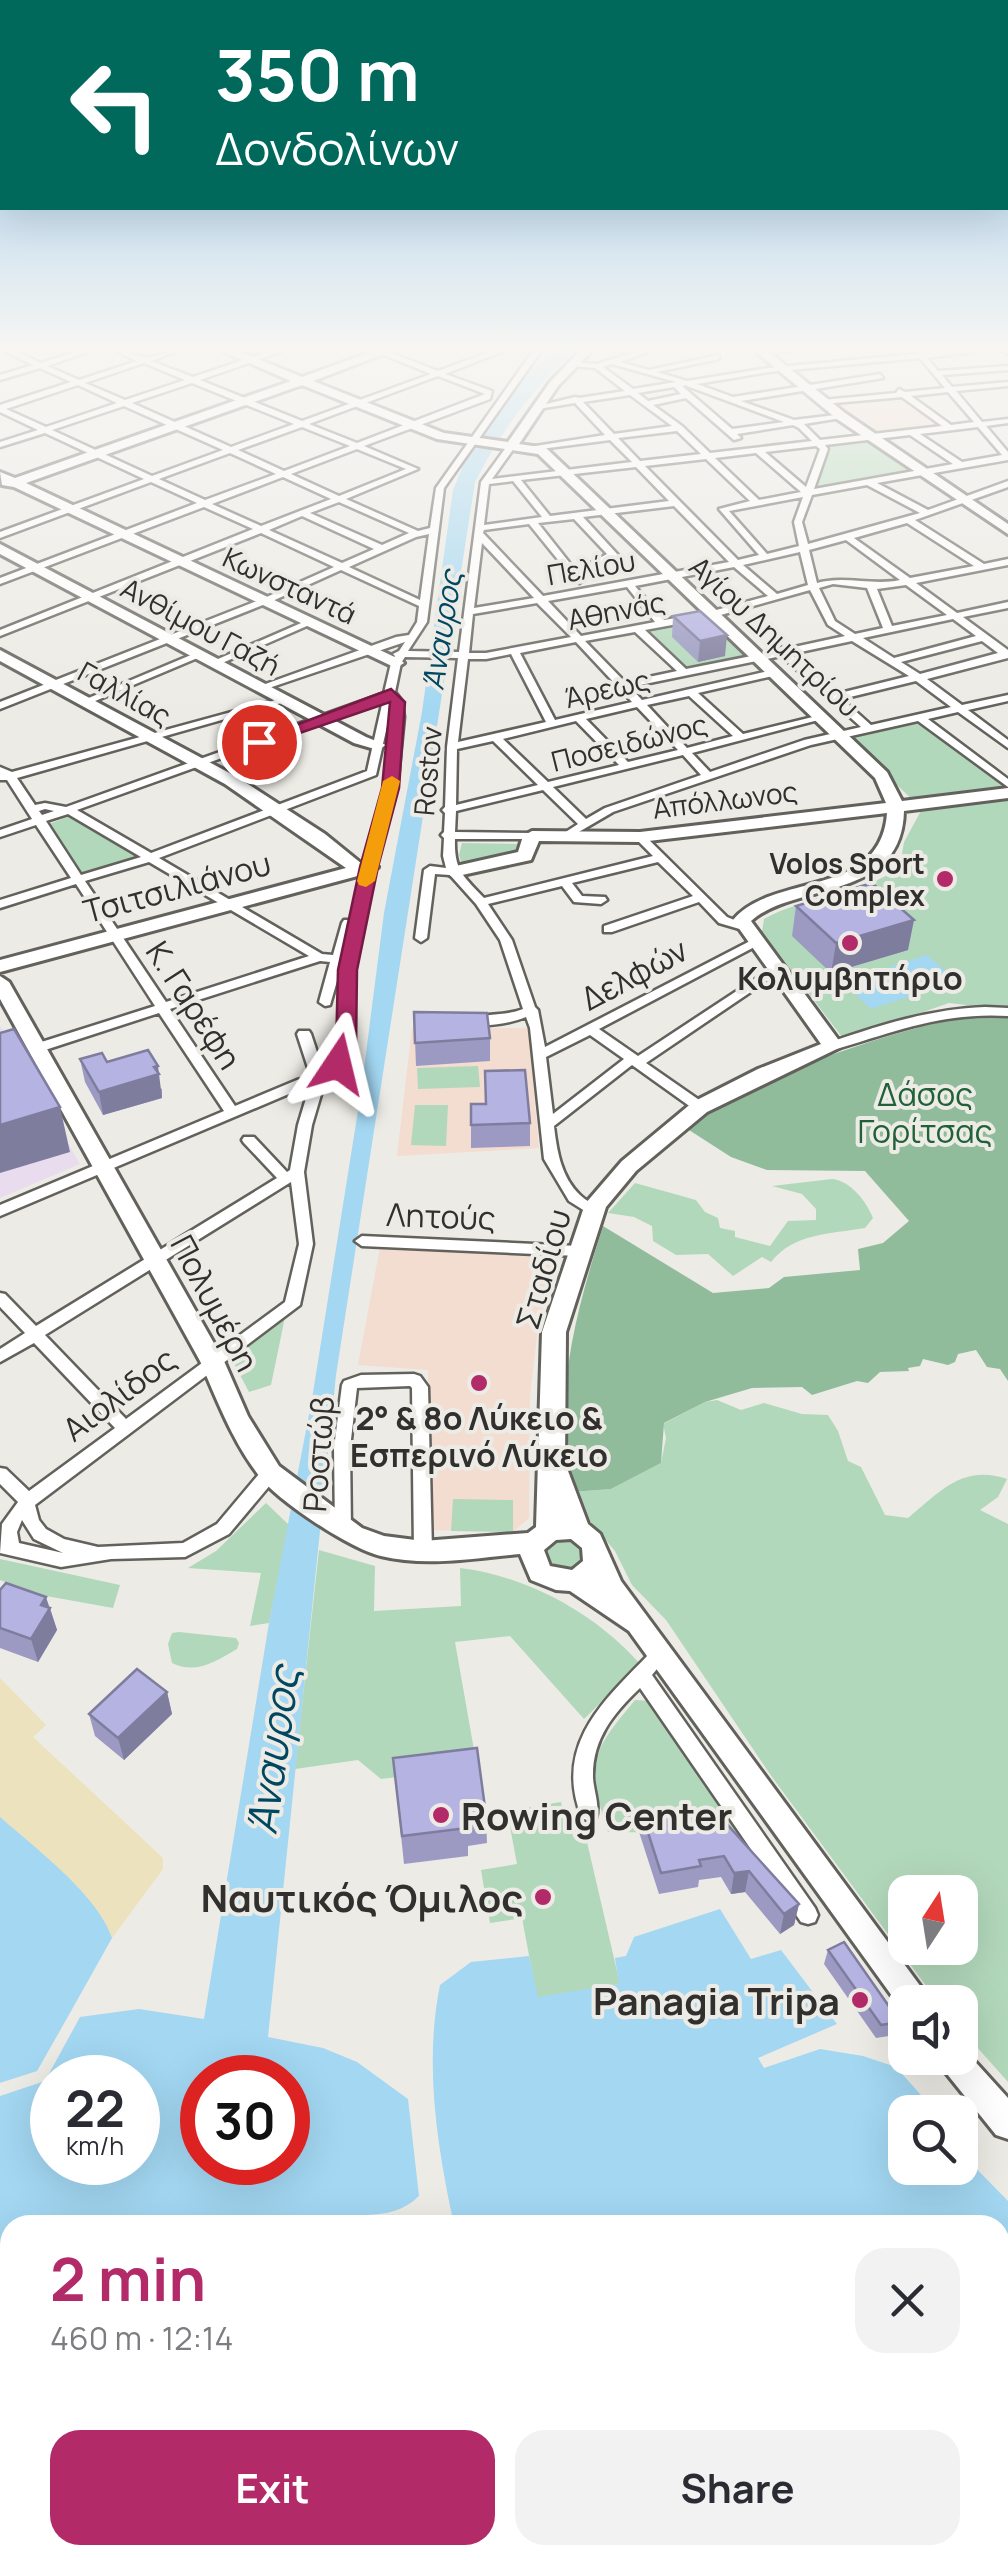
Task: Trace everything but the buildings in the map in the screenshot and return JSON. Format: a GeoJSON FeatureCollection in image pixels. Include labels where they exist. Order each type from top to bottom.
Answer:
{"type":"FeatureCollection","features":[{"type":"Feature","properties":{"kind":"street"},"geometry":{"type":"LineString","coordinates":[[5,482],[42,471]]}},
{"type":"Feature","properties":{"kind":"street"},"geometry":{"type":"LineString","coordinates":[[134,471],[424,605]]}},
{"type":"Feature","properties":{"kind":"street"},"geometry":{"type":"LineString","coordinates":[[0,536],[175,471]]}},
{"type":"Feature","properties":{"kind":"street"},"geometry":{"type":"LineString","coordinates":[[277,471],[415,534],[431,534]]}},
{"type":"Feature","properties":{"kind":"street"},"geometry":{"type":"LineString","coordinates":[[0,581],[292,471]]}},
{"type":"Feature","properties":{"kind":"street"},"geometry":{"type":"LineString","coordinates":[[0,633],[410,471]]}},
{"type":"Feature","properties":{"kind":"street"},"geometry":{"type":"LineString","coordinates":[[0,904],[149,858],[372,773],[401,656],[414,638],[424,605],[440,488],[452,471]]}},
{"type":"Feature","properties":{"kind":"street","name":"Rostov"},"geometry":{"type":"LineString","coordinates":[[453,872],[447,834],[459,656],[470,612],[485,482],[493,471]]}},
{"type":"Feature","properties":{"kind":"street"},"geometry":{"type":"LineString","coordinates":[[485,482],[578,471]]}},
{"type":"Feature","properties":{"kind":"street"},"geometry":{"type":"LineString","coordinates":[[648,471],[733,562],[775,597]]}},
{"type":"Feature","properties":{"kind":"street"},"geometry":{"type":"LineString","coordinates":[[723,471],[756,502]]}},
{"type":"Feature","properties":{"kind":"street"},"geometry":{"type":"LineString","coordinates":[[780,471],[808,493]]}},
{"type":"Feature","properties":{"kind":"street"},"geometry":{"type":"LineString","coordinates":[[816,471],[798,522],[814,586],[831,623],[895,661],[1008,745]]}},
{"type":"Feature","properties":{"kind":"street"},"geometry":{"type":"LineString","coordinates":[[763,554],[725,508],[929,471]]}},
{"type":"Feature","properties":{"kind":"street","name":"Αγίου Δημητρίου"},"geometry":{"type":"LineString","coordinates":[[566,472],[884,780],[896,805]]}},
{"type":"Feature","properties":{"kind":"street"},"geometry":{"type":"LineString","coordinates":[[922,472],[1008,530]]}},
{"type":"Feature","properties":{"kind":"street"},"geometry":{"type":"LineString","coordinates":[[516,478],[548,519]]}},
{"type":"Feature","properties":{"kind":"street","name":"Κωνσταντά"},"geometry":{"type":"LineString","coordinates":[[5,482],[367,649],[401,656]]}},
{"type":"Feature","properties":{"kind":"street"},"geometry":{"type":"LineString","coordinates":[[868,482],[927,513]]}},
{"type":"Feature","properties":{"kind":"street","name":"Πελίου"},"geometry":{"type":"LineString","coordinates":[[470,612],[670,575],[846,536],[965,501],[1008,484]]}},
{"type":"Feature","properties":{"kind":"street"},"geometry":{"type":"LineString","coordinates":[[478,530],[675,503]]}},
{"type":"Feature","properties":{"kind":"street"},"geometry":{"type":"LineString","coordinates":[[304,514],[382,549]]}},
{"type":"Feature","properties":{"kind":"street"},"geometry":{"type":"LineString","coordinates":[[575,575],[614,555],[576,515]]}},
{"type":"Feature","properties":{"kind":"street"},"geometry":{"type":"LineString","coordinates":[[907,519],[982,567]]}},
{"type":"Feature","properties":{"kind":"street"},"geometry":{"type":"LineString","coordinates":[[532,521],[588,590]]}},
{"type":"Feature","properties":{"kind":"street"},"geometry":{"type":"LineString","coordinates":[[478,530],[708,776]]}},
{"type":"Feature","properties":{"kind":"street"},"geometry":{"type":"LineString","coordinates":[[0,706],[265,601],[415,534]]}},
{"type":"Feature","properties":{"kind":"street"},"geometry":{"type":"LineString","coordinates":[[846,536],[1008,654]]}},
{"type":"Feature","properties":{"kind":"street","name":"Ανθίμου Γαζή"},"geometry":{"type":"LineString","coordinates":[[0,548],[378,746]]}},
{"type":"Feature","properties":{"kind":"street","name":"Αθηνάς"},"geometry":{"type":"LineString","coordinates":[[401,656],[514,651],[710,614],[838,581],[872,586],[908,582],[1008,562]]}},
{"type":"Feature","properties":{"kind":"street"},"geometry":{"type":"LineString","coordinates":[[628,583],[662,624]]}},
{"type":"Feature","properties":{"kind":"street"},"geometry":{"type":"LineString","coordinates":[[872,586],[888,628]]}},
{"type":"Feature","properties":{"kind":"street"},"geometry":{"type":"LineString","coordinates":[[622,686],[1008,605]]}},
{"type":"Feature","properties":{"kind":"street"},"geometry":{"type":"LineString","coordinates":[[84,702],[311,622]]}},
{"type":"Feature","properties":{"kind":"street"},"geometry":{"type":"LineString","coordinates":[[638,629],[684,673]]}},
{"type":"Feature","properties":{"kind":"street"},"geometry":{"type":"LineString","coordinates":[[895,661],[984,636]]}},
{"type":"Feature","properties":{"kind":"street"},"geometry":{"type":"LineString","coordinates":[[262,687],[398,638],[414,638]]}},
{"type":"Feature","properties":{"kind":"street"},"geometry":{"type":"LineString","coordinates":[[781,650],[868,728]]}},
{"type":"Feature","properties":{"kind":"street"},"geometry":{"type":"LineString","coordinates":[[514,651],[552,724]]}},
{"type":"Feature","properties":{"kind":"street"},"geometry":{"type":"LineString","coordinates":[[834,698],[1008,654]]}},
{"type":"Feature","properties":{"kind":"street","name":"Γαλλίας"},"geometry":{"type":"LineString","coordinates":[[0,656],[276,810],[364,868]]}},
{"type":"Feature","properties":{"kind":"street","name":"Άρεως"},"geometry":{"type":"LineString","coordinates":[[452,747],[773,673]]}},
{"type":"Feature","properties":{"kind":"street"},"geometry":{"type":"LineString","coordinates":[[690,692],[740,738]]}},
{"type":"Feature","properties":{"kind":"street"},"geometry":{"type":"LineString","coordinates":[[71,810],[391,694]]}},
{"type":"Feature","properties":{"kind":"street"},"geometry":{"type":"LineString","coordinates":[[325,1002],[391,788],[399,717],[398,702],[391,694]]}},
{"type":"Feature","properties":{"kind":"street"},"geometry":{"type":"LineString","coordinates":[[565,837],[584,823],[708,776],[838,734],[1008,698]]}},
{"type":"Feature","properties":{"kind":"street"},"geometry":{"type":"LineString","coordinates":[[3,775],[287,700]]}},
{"type":"Feature","properties":{"kind":"street"},"geometry":{"type":"LineString","coordinates":[[919,717],[1008,784]]}},
{"type":"Feature","properties":{"kind":"street"},"geometry":{"type":"LineString","coordinates":[[579,718],[626,766]]}},
{"type":"Feature","properties":{"kind":"street","name":"Ποσειδώνος"},"geometry":{"type":"LineString","coordinates":[[448,810],[822,718]]}},
{"type":"Feature","properties":{"kind":"street"},"geometry":{"type":"LineString","coordinates":[[495,737],[584,823]]}},
{"type":"Feature","properties":{"kind":"street","name":"Κ. Γαρέφη"},"geometry":{"type":"LineString","coordinates":[[3,775],[36,815],[232,1113]]}},
{"type":"Feature","properties":{"kind":"street","name":"Απόλλωνος"},"geometry":{"type":"LineString","coordinates":[[447,834],[640,836],[1008,793]]}},
{"type":"Feature","properties":{"kind":"street"},"geometry":{"type":"LineString","coordinates":[[743,926],[743,918],[750,911],[848,877],[873,864],[891,838],[896,805]]}},
{"type":"Feature","properties":{"kind":"street"},"geometry":{"type":"LineString","coordinates":[[0,834],[45,806],[71,810],[319,957],[336,959]]}},
{"type":"Feature","properties":{"kind":"street"},"geometry":{"type":"LineString","coordinates":[[421,938],[430,870],[453,872],[524,856],[532,836]]}},
{"type":"Feature","properties":{"kind":"street"},"geometry":{"type":"LineString","coordinates":[[640,836],[723,920],[743,926],[833,1046],[936,1014],[970,1009],[1008,1012]]}},
{"type":"Feature","properties":{"kind":"street"},"geometry":{"type":"LineString","coordinates":[[481,902],[660,858]]}},
{"type":"Feature","properties":{"kind":"street"},"geometry":{"type":"LineString","coordinates":[[0,1210],[318,1079],[338,1064],[346,1050],[348,970],[364,868]]}},
{"type":"Feature","properties":{"kind":"street","name":"Τσιτσιλιάνου"},"geometry":{"type":"LineString","coordinates":[[0,966],[364,868]]}},
{"type":"Feature","properties":{"kind":"street"},"geometry":{"type":"LineString","coordinates":[[453,872],[481,902],[506,940],[532,1010],[554,1167],[578,1204],[593,1210]]}},
{"type":"Feature","properties":{"kind":"street"},"geometry":{"type":"LineString","coordinates":[[564,881],[578,899],[601,900]]}},
{"type":"Feature","properties":{"kind":"street"},"geometry":{"type":"LineString","coordinates":[[608,929],[700,898]]}},
{"type":"Feature","properties":{"kind":"street","name":"Δελφών"},"geometry":{"type":"LineString","coordinates":[[540,1055],[756,943]]}},
{"type":"Feature","properties":{"kind":"street"},"geometry":{"type":"LineString","coordinates":[[37,1048],[319,957]]}},
{"type":"Feature","properties":{"kind":"street"},"geometry":{"type":"LineString","coordinates":[[547,1125],[635,1060],[776,970]]}},
{"type":"Feature","properties":{"kind":"street","name":"Πολυμέρη"},"geometry":{"type":"LineString","coordinates":[[0,982],[212,1361],[238,1418],[277,1479],[340,1527],[382,1546],[423,1550],[538,1546]]}},
{"type":"Feature","properties":{"kind":"street"},"geometry":{"type":"LineString","coordinates":[[456,1021],[512,1018],[532,1010]]}},
{"type":"Feature","properties":{"kind":"street"},"geometry":{"type":"LineString","coordinates":[[589,1028],[700,1107]]}},
{"type":"Feature","properties":{"kind":"street"},"geometry":{"type":"LineString","coordinates":[[0,1356],[292,1175],[318,1079],[304,1034]]}},
{"type":"Feature","properties":{"kind":"street","name":"Σταδίου"},"geometry":{"type":"LineString","coordinates":[[538,1546],[553,1462],[554,1332],[593,1210],[629,1166],[700,1107],[765,1073],[833,1046]]}},
{"type":"Feature","properties":{"kind":"street"},"geometry":{"type":"LineString","coordinates":[[249,1140],[292,1175]]}},
{"type":"Feature","properties":{"kind":"street","name":"Αιολίδος"},"geometry":{"type":"LineString","coordinates":[[28,1502],[292,1305],[306,1244],[292,1175]]}},
{"type":"Feature","properties":{"kind":"street","name":"Λητούς"},"geometry":{"type":"LineString","coordinates":[[362,1242],[578,1251]]}},
{"type":"Feature","properties":{"kind":"street"},"geometry":{"type":"LineString","coordinates":[[0,1298],[124,1427]]}},
{"type":"Feature","properties":{"kind":"street","name":"Ροστώβ"},"geometry":{"type":"LineString","coordinates":[[340,1527],[344,1408],[353,1382],[410,1380],[419,1384],[423,1550]]}},
{"type":"Feature","properties":{"kind":"street"},"geometry":{"type":"LineString","coordinates":[[553,1462],[577,1530],[594,1544],[606,1580],[901,1985]]}},
{"type":"Feature","properties":{"kind":"street"},"geometry":{"type":"LineString","coordinates":[[0,1474],[28,1502],[31,1522],[46,1538],[76,1550],[101,1553],[165,1553],[205,1542],[277,1479]]}},
{"type":"Feature","properties":{"kind":"street"},"geometry":{"type":"LineString","coordinates":[[28,1502],[8,1530],[6,1547],[61,1560],[101,1553]]}},
{"type":"Feature","properties":{"kind":"street"},"geometry":{"type":"LineString","coordinates":[[577,1530],[538,1546],[550,1579],[574,1580],[590,1572],[597,1560]]}},
{"type":"Feature","properties":{"kind":"street"},"geometry":{"type":"LineString","coordinates":[[574,1580],[605,1606],[639,1625]]}},
{"type":"Feature","properties":{"kind":"street"},"geometry":{"type":"LineString","coordinates":[[590,1812],[580,1770],[586,1743],[599,1720],[662,1652]]}},
{"type":"Feature","properties":{"kind":"street"},"geometry":{"type":"LineString","coordinates":[[641,1675],[808,1915]]}},
{"type":"Feature","properties":{"kind":"street"},"geometry":{"type":"LineString","coordinates":[[968,2075],[1008,2122]]}},
{"type":"Feature","properties":{"kind":"shaded area"},"geometry":{"type":"Polygon","coordinates":[[[0,1026],[80,1164],[0,1198],[0,1026]]]}},
{"type":"Feature","properties":{"kind":"shaded area"},"geometry":{"type":"Polygon","coordinates":[[[412,1028],[528,1028],[539,1148],[397,1156],[412,1028]]]}},
{"type":"Feature","properties":{"kind":"shaded area","name":"2° & 8ο Λύκειο & Εσπερινό Λύκειο"},"geometry":{"type":"Polygon","coordinates":[[[380,1247],[559,1253],[538,1327],[530,1396],[529,1518],[513,1532],[428,1530],[428,1370],[358,1365],[380,1247]]]}},
{"type":"Feature","properties":{"kind":"green space"},"geometry":{"type":"Polygon","coordinates":[[[822,471],[910,471],[820,488],[816,485],[822,471]]]}},
{"type":"Feature","properties":{"kind":"green space"},"geometry":{"type":"Polygon","coordinates":[[[708,621],[744,656],[687,669],[649,632],[708,621]]]}},
{"type":"Feature","properties":{"kind":"green space","name":"Volos Sport Complex"},"geometry":{"type":"Polygon","coordinates":[[[919,719],[1008,786],[1008,1010],[949,1003],[849,1038],[842,1037],[762,932],[764,919],[869,884],[900,866],[904,842],[922,809],[846,736],[919,719]]]}},
{"type":"Feature","properties":{"kind":"green space"},"geometry":{"type":"Polygon","coordinates":[[[73,815],[136,856],[135,859],[83,875],[49,824],[73,815]]]}},
{"type":"Feature","properties":{"kind":"green space"},"geometry":{"type":"Polygon","coordinates":[[[462,843],[522,844],[520,854],[462,865],[462,843]]]}},
{"type":"Feature","properties":{"kind":"green space","name":"Δάσος Γορίτσας"},"geometry":{"type":"Polygon","coordinates":[[[974,1015],[1008,1016],[1008,1381],[1000,1369],[987,1367],[976,1350],[958,1354],[955,1362],[948,1365],[923,1359],[920,1366],[908,1368],[909,1371],[880,1372],[868,1383],[857,1381],[812,1395],[802,1387],[752,1388],[705,1402],[664,1423],[661,1463],[611,1489],[572,1492],[566,1389],[575,1325],[603,1226],[713,1293],[769,1288],[784,1277],[860,1270],[858,1249],[883,1243],[909,1221],[865,1171],[767,1170],[731,1157],[689,1130],[741,1093],[779,1075],[908,1030],[974,1015]]]}},
{"type":"Feature","properties":{"kind":"green space"},"geometry":{"type":"Polygon","coordinates":[[[478,1066],[480,1087],[418,1089],[417,1068],[478,1066]]]}},
{"type":"Feature","properties":{"kind":"green space"},"geometry":{"type":"Polygon","coordinates":[[[415,1105],[448,1105],[446,1146],[411,1145],[415,1105]]]}},
{"type":"Feature","properties":{"kind":"green space"},"geometry":{"type":"Polygon","coordinates":[[[832,1179],[851,1188],[866,1205],[873,1218],[865,1228],[802,1240],[771,1262],[762,1257],[733,1276],[708,1254],[676,1255],[653,1241],[652,1226],[634,1217],[608,1213],[635,1183],[696,1200],[705,1212],[718,1218],[720,1228],[735,1231],[735,1237],[770,1246],[788,1221],[816,1220],[816,1209],[802,1194],[772,1186],[832,1179]]]}},
{"type":"Feature","properties":{"kind":"green space"},"geometry":{"type":"Polygon","coordinates":[[[285,1317],[271,1385],[249,1392],[230,1356],[285,1317]]]}},
{"type":"Feature","properties":{"kind":"green space"},"geometry":{"type":"Polygon","coordinates":[[[717,1400],[741,1410],[764,1403],[802,1414],[828,1415],[848,1461],[861,1467],[885,1515],[908,1518],[942,1490],[964,1478],[991,1475],[1007,1479],[998,1497],[980,1510],[1008,1524],[1008,2082],[978,2048],[978,1985],[925,1985],[911,1965],[978,1965],[978,1875],[888,1875],[888,1934],[772,1777],[666,1620],[632,1585],[615,1551],[586,1517],[572,1492],[611,1489],[661,1463],[666,1438],[663,1424],[705,1402],[717,1400]]]}},
{"type":"Feature","properties":{"kind":"green space"},"geometry":{"type":"Polygon","coordinates":[[[453,1499],[513,1500],[513,1532],[451,1531],[453,1499]]]}},
{"type":"Feature","properties":{"kind":"green space"},"geometry":{"type":"Polygon","coordinates":[[[266,1503],[289,1525],[269,1623],[250,1626],[261,1573],[188,1568],[216,1551],[266,1503]]]}},
{"type":"Feature","properties":{"kind":"green space"},"geometry":{"type":"Polygon","coordinates":[[[561,1534],[587,1544],[581,1570],[552,1572],[542,1545],[561,1534]]]}},
{"type":"Feature","properties":{"kind":"green space"},"geometry":{"type":"Polygon","coordinates":[[[319,1550],[375,1566],[374,1611],[461,1606],[460,1568],[485,1572],[535,1588],[581,1613],[640,1664],[584,1719],[510,1636],[455,1642],[477,1767],[381,1779],[358,1760],[295,1769],[319,1550]]]}},
{"type":"Feature","properties":{"kind":"green space"},"geometry":{"type":"Polygon","coordinates":[[[0,1559],[120,1585],[113,1608],[35,1594],[0,1580],[0,1559]]]}},
{"type":"Feature","properties":{"kind":"green space"},"geometry":{"type":"Polygon","coordinates":[[[172,1633],[236,1638],[239,1643],[237,1649],[214,1662],[189,1668],[172,1663],[168,1644],[172,1633]]]}},
{"type":"Feature","properties":{"kind":"green space"},"geometry":{"type":"Polygon","coordinates":[[[635,1700],[652,1701],[781,1888],[712,1833],[608,1832],[596,1790],[596,1761],[608,1734],[635,1700]]]}},
{"type":"Feature","properties":{"kind":"green space","name":"Ναυτικός Όμιλος"},"geometry":{"type":"Polygon","coordinates":[[[561,1802],[564,1814],[580,1812],[620,1984],[537,1998],[522,1918],[490,1923],[481,1870],[517,1864],[507,1811],[561,1802]]]}},
{"type":"Feature","properties":{"kind":"sand","name":"Άναυρος"},"geometry":{"type":"Polygon","coordinates":[[[0,1678],[46,1725],[33,1737],[163,1858],[163,1869],[112,1938],[42,1854],[0,1817],[0,1678]]]}},
{"type":"Feature","properties":{"kind":"water"},"geometry":{"type":"Polygon","coordinates":[[[461,471],[481,471],[475,482],[336,1375],[268,2037],[323,2048],[357,2062],[408,2099],[419,2196],[395,2211],[364,2215],[0,2215],[0,2096],[30,2086],[30,2185],[160,2185],[160,2055],[59,2055],[80,2017],[139,2009],[204,2019],[361,1092],[384,913],[422,712],[453,490],[461,471]]]}},
{"type":"Feature","properties":{"kind":"water"},"geometry":{"type":"Polygon","coordinates":[[[927,955],[957,981],[871,1009],[843,982],[927,955]]]}},
{"type":"Feature","properties":{"kind":"water"},"geometry":{"type":"Polygon","coordinates":[[[0,1817],[79,1889],[105,1922],[112,1938],[47,2055],[30,2055],[30,2074],[0,2083],[0,1817]]]}},
{"type":"Feature","properties":{"kind":"water"},"geometry":{"type":"Polygon","coordinates":[[[720,1909],[751,1959],[781,1950],[837,2024],[758,2058],[764,2068],[820,2049],[888,2064],[888,2075],[903,2075],[921,2095],[888,2095],[888,2185],[978,2185],[978,2170],[1008,2201],[1008,2215],[452,2215],[435,2105],[435,2015],[440,1985],[471,1962],[529,1956],[538,1997],[619,1984],[615,1958],[626,1956],[634,1937],[720,1909]]]}},
{"type":"Feature","properties":{"kind":"pier"},"geometry":{"type":"Polygon","coordinates":[[[116,1933],[117,1941],[52,2055],[46,2055],[116,1933]]]}},
{"type":"Feature","properties":{"kind":"pier"},"geometry":{"type":"Polygon","coordinates":[[[30,2073],[30,2078],[0,2088],[0,2083],[30,2073]]]}},
{"type":"Feature","properties":{"kind":"slow traffic"},"geometry":{"type":"LineString","coordinates":[[366,881],[392,781]]}},
{"type":"Feature","properties":{"kind":"place","name":"Volos Sport Complex"},"geometry":{"type":"Point","coordinates":[945,879]}},
{"type":"Feature","properties":{"kind":"place","name":"Κολυμβητήριο"},"geometry":{"type":"Point","coordinates":[850,943]}},
{"type":"Feature","properties":{"kind":"place","name":"2° & 8ο Λύκειο & Εσπερινό Λύκειο"},"geometry":{"type":"Point","coordinates":[479,1383]}},
{"type":"Feature","properties":{"kind":"place","name":"Rowing Center"},"geometry":{"type":"Point","coordinates":[441,1815]}},
{"type":"Feature","properties":{"kind":"place","name":"Ναυτικός Όμιλος"},"geometry":{"type":"Point","coordinates":[543,1897]}},
{"type":"Feature","properties":{"kind":"place","name":"Panagia Tripa"},"geometry":{"type":"Point","coordinates":[860,2000]}},
{"type":"Feature","properties":{"kind":"route"},"geometry":{"type":"LineString","coordinates":[[259,742],[391,694],[398,702],[391,788],[369,867],[348,970],[346,1050],[338,1064]]}}]}
